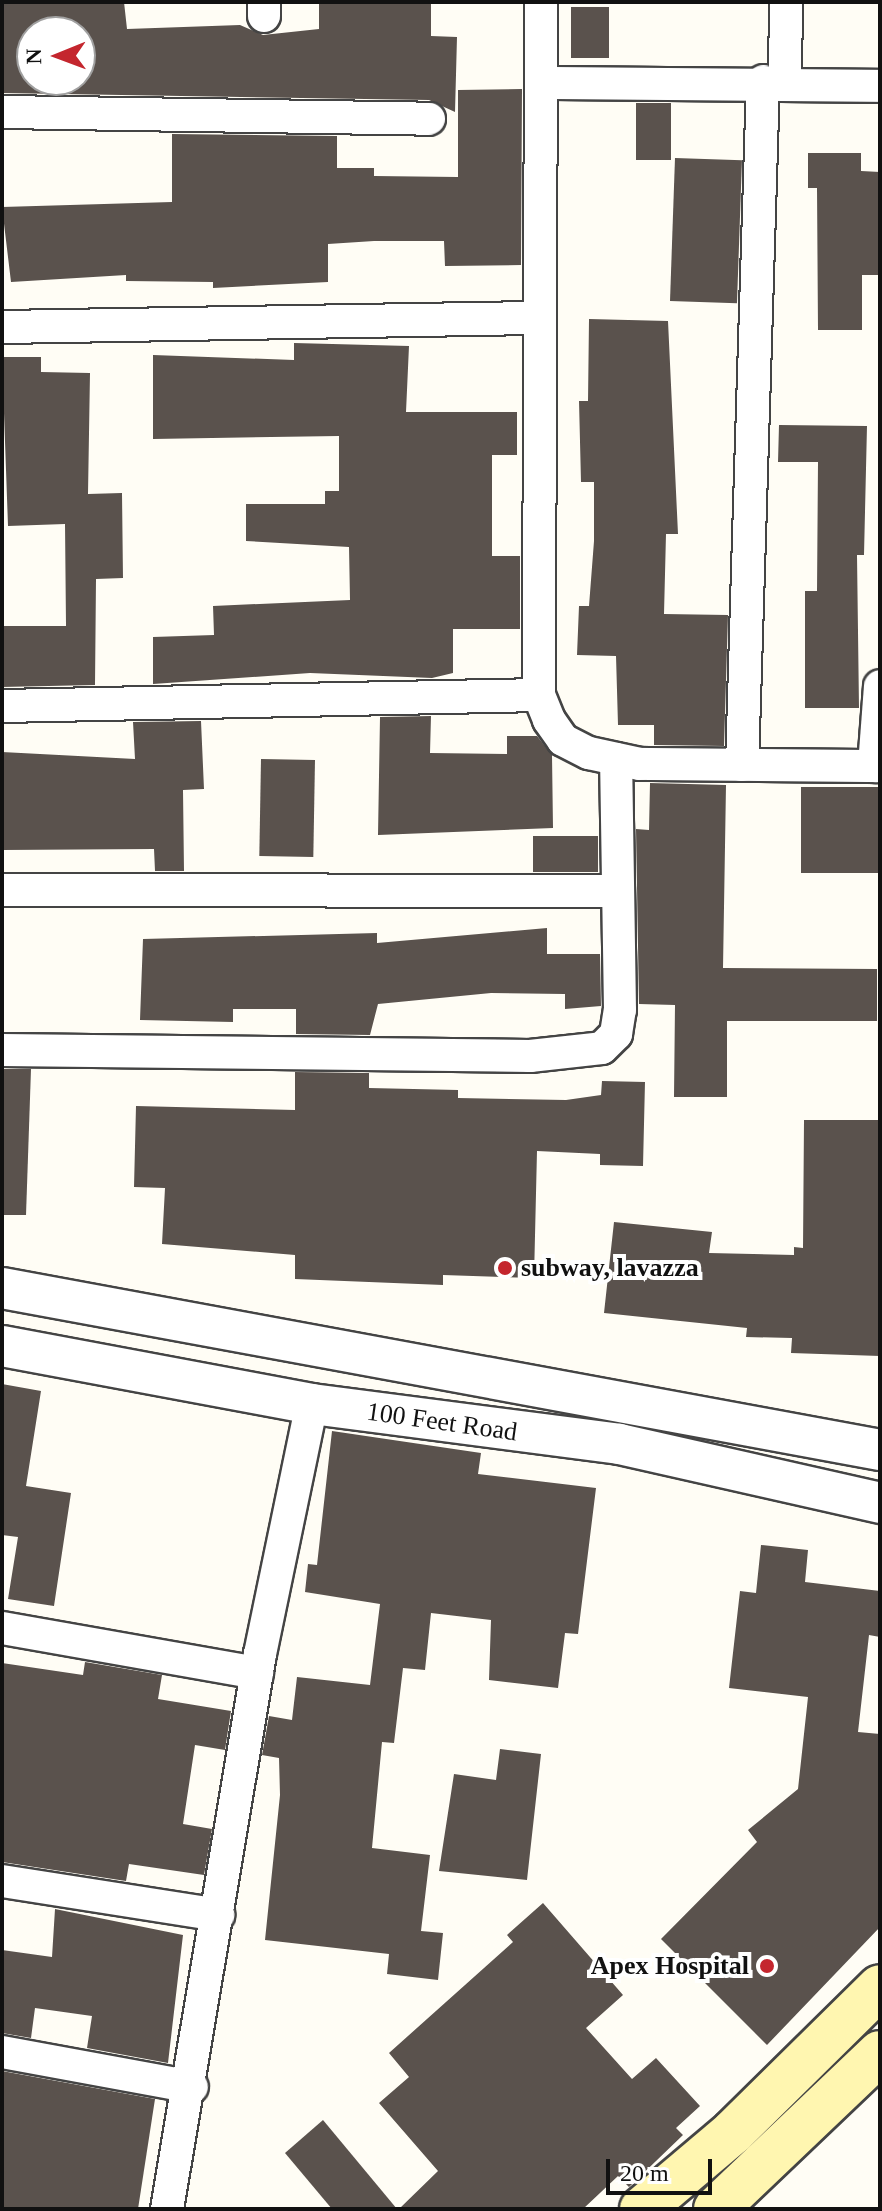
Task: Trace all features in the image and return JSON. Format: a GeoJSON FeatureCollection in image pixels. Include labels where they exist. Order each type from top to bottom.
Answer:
{"type":"FeatureCollection","features":[{"type":"Feature","properties":{"kind":"main road"},"geometry":{"type":"LineString","coordinates":[[642,2209],[733,2132],[880,1987]]}},
{"type":"Feature","properties":{"kind":"main road"},"geometry":{"type":"LineString","coordinates":[[716,2209],[880,2053]]}},
{"type":"Feature","properties":{"kind":"street"},"geometry":{"type":"LineString","coordinates":[[541,2],[542,83],[535,318],[539,695],[563,740],[616,759],[742,765],[877,766],[880,686]]}},
{"type":"Feature","properties":{"kind":"street"},"geometry":{"type":"LineString","coordinates":[[742,765],[774,81],[786,2]]}},
{"type":"Feature","properties":{"kind":"street"},"geometry":{"type":"LineString","coordinates":[[542,83],[774,81],[880,86]]}},
{"type":"Feature","properties":{"kind":"street"},"geometry":{"type":"LineString","coordinates":[[2,112],[429,119]]}},
{"type":"Feature","properties":{"kind":"street"},"geometry":{"type":"LineString","coordinates":[[2,327],[535,318]]}},
{"type":"Feature","properties":{"kind":"street"},"geometry":{"type":"LineString","coordinates":[[2,706],[539,695]]}},
{"type":"Feature","properties":{"kind":"street"},"geometry":{"type":"LineString","coordinates":[[2,1050],[530,1056],[602,1048],[616,1034],[620,1010],[616,759]]}},
{"type":"Feature","properties":{"kind":"street"},"geometry":{"type":"LineString","coordinates":[[2,890],[618,891]]}},
{"type":"Feature","properties":{"kind":"street","name":"100 Feet Road"},"geometry":{"type":"LineString","coordinates":[[2,1288],[880,1450]]}},
{"type":"Feature","properties":{"kind":"street","name":"100 Feet Road"},"geometry":{"type":"LineString","coordinates":[[2,1346],[312,1404],[619,1444],[880,1503]]}},
{"type":"Feature","properties":{"kind":"street"},"geometry":{"type":"LineString","coordinates":[[167,2209],[192,2087],[257,1673],[312,1404]]}},
{"type":"Feature","properties":{"kind":"street"},"geometry":{"type":"LineString","coordinates":[[2,1628],[257,1673]]}},
{"type":"Feature","properties":{"kind":"street"},"geometry":{"type":"LineString","coordinates":[[2,1881],[218,1915]]}},
{"type":"Feature","properties":{"kind":"street"},"geometry":{"type":"LineString","coordinates":[[2,2052],[192,2087]]}},
{"type":"Feature","properties":{"kind":"building"},"geometry":{"type":"Polygon","coordinates":[[[3,2],[124,2],[127,29],[240,25],[263,35],[319,29],[319,2],[431,2],[431,36],[457,37],[455,112],[429,100],[96,95],[96,16],[16,16],[16,93],[2,93],[3,2]]]}},
{"type":"Feature","properties":{"kind":"building"},"geometry":{"type":"Polygon","coordinates":[[[571,7],[609,7],[609,58],[571,58],[571,7]]]}},
{"type":"Feature","properties":{"kind":"building"},"geometry":{"type":"Polygon","coordinates":[[[522,89],[521,265],[445,266],[444,241],[374,241],[328,244],[328,282],[213,288],[213,282],[126,281],[126,275],[11,282],[2,207],[172,202],[172,134],[337,136],[337,168],[374,168],[374,176],[458,177],[458,90],[522,89]]]}},
{"type":"Feature","properties":{"kind":"building"},"geometry":{"type":"Polygon","coordinates":[[[636,103],[671,103],[671,160],[636,160],[636,103]]]}},
{"type":"Feature","properties":{"kind":"building"},"geometry":{"type":"Polygon","coordinates":[[[808,153],[861,153],[861,171],[880,172],[880,275],[862,275],[862,330],[818,330],[817,188],[808,188],[808,153]]]}},
{"type":"Feature","properties":{"kind":"building"},"geometry":{"type":"Polygon","coordinates":[[[675,158],[742,160],[737,303],[670,301],[675,158]]]}},
{"type":"Feature","properties":{"kind":"building"},"geometry":{"type":"Polygon","coordinates":[[[589,319],[668,321],[678,534],[666,534],[664,614],[728,615],[724,746],[654,745],[654,725],[618,725],[616,656],[577,655],[579,606],[589,606],[594,541],[594,482],[581,482],[579,401],[588,401],[589,319]]]}},
{"type":"Feature","properties":{"kind":"building"},"geometry":{"type":"Polygon","coordinates":[[[294,343],[409,346],[406,412],[517,412],[517,455],[492,455],[492,556],[520,556],[520,629],[453,629],[453,673],[432,678],[310,673],[153,684],[153,637],[214,635],[213,606],[350,600],[349,547],[246,541],[246,504],[325,504],[325,491],[339,491],[339,436],[153,439],[153,355],[294,360],[294,343]]]}},
{"type":"Feature","properties":{"kind":"building"},"geometry":{"type":"Polygon","coordinates":[[[2,357],[41,357],[41,372],[90,373],[88,494],[122,493],[123,578],[96,579],[95,685],[2,687],[2,626],[66,626],[65,524],[8,526],[2,357]]]}},
{"type":"Feature","properties":{"kind":"building"},"geometry":{"type":"Polygon","coordinates":[[[779,425],[867,426],[864,555],[857,555],[859,708],[805,708],[805,591],[817,591],[818,462],[778,462],[779,425]]]}},
{"type":"Feature","properties":{"kind":"building"},"geometry":{"type":"Polygon","coordinates":[[[431,716],[430,753],[507,754],[507,736],[537,736],[552,755],[553,828],[378,835],[380,717],[431,716]]]}},
{"type":"Feature","properties":{"kind":"building"},"geometry":{"type":"Polygon","coordinates":[[[201,721],[204,789],[183,790],[184,871],[155,871],[154,849],[2,850],[2,752],[135,759],[133,722],[201,721]]]}},
{"type":"Feature","properties":{"kind":"building"},"geometry":{"type":"Polygon","coordinates":[[[261,759],[315,760],[313,857],[259,856],[261,759]]]}},
{"type":"Feature","properties":{"kind":"building"},"geometry":{"type":"Polygon","coordinates":[[[650,783],[726,785],[723,968],[877,969],[877,1021],[727,1021],[727,1097],[674,1097],[675,1005],[639,1004],[636,829],[649,830],[650,783]]]}},
{"type":"Feature","properties":{"kind":"building"},"geometry":{"type":"Polygon","coordinates":[[[801,787],[880,787],[880,873],[801,873],[801,787]]]}},
{"type":"Feature","properties":{"kind":"building"},"geometry":{"type":"Polygon","coordinates":[[[533,836],[598,836],[598,872],[533,872],[533,836]]]}},
{"type":"Feature","properties":{"kind":"building"},"geometry":{"type":"Polygon","coordinates":[[[547,928],[547,954],[600,954],[601,1006],[565,1009],[565,994],[491,993],[378,1004],[370,1035],[296,1034],[296,1009],[233,1009],[233,1022],[140,1020],[143,939],[377,933],[377,943],[547,928]]]}},
{"type":"Feature","properties":{"kind":"building"},"geometry":{"type":"Polygon","coordinates":[[[2,1069],[31,1069],[26,1215],[2,1215],[2,1069]]]}},
{"type":"Feature","properties":{"kind":"building"},"geometry":{"type":"Polygon","coordinates":[[[295,1072],[369,1073],[369,1088],[458,1090],[458,1098],[566,1100],[601,1095],[602,1081],[645,1082],[643,1166],[600,1165],[600,1154],[537,1151],[534,1278],[443,1275],[443,1285],[295,1279],[295,1255],[162,1244],[165,1188],[134,1187],[136,1106],[295,1110],[295,1072]]]}},
{"type":"Feature","properties":{"kind":"building"},"geometry":{"type":"Polygon","coordinates":[[[804,1120],[880,1120],[880,1356],[791,1353],[792,1338],[746,1337],[747,1328],[604,1313],[614,1222],[712,1232],[709,1253],[794,1255],[794,1247],[803,1248],[804,1120]]]}},
{"type":"Feature","properties":{"kind":"building"},"geometry":{"type":"Polygon","coordinates":[[[2,1384],[41,1391],[26,1486],[71,1493],[54,1606],[8,1599],[18,1537],[2,1535],[2,1384]]]}},
{"type":"Feature","properties":{"kind":"building"},"geometry":{"type":"Polygon","coordinates":[[[332,1431],[481,1453],[478,1474],[596,1488],[578,1634],[565,1633],[558,1688],[489,1680],[491,1620],[431,1613],[425,1670],[403,1668],[394,1743],[382,1742],[372,1848],[430,1855],[421,1931],[443,1933],[438,1980],[387,1974],[389,1954],[265,1940],[280,1795],[279,1758],[262,1755],[269,1716],[292,1720],[297,1677],[370,1685],[380,1604],[305,1592],[308,1564],[317,1565],[332,1431]]]}},
{"type":"Feature","properties":{"kind":"building"},"geometry":{"type":"Polygon","coordinates":[[[761,1545],[808,1550],[805,1582],[880,1591],[880,1637],[869,1635],[858,1732],[880,1734],[880,1927],[767,2045],[661,1939],[757,1842],[748,1830],[798,1789],[808,1697],[729,1688],[740,1591],[756,1593],[761,1545]]]}},
{"type":"Feature","properties":{"kind":"building"},"geometry":{"type":"Polygon","coordinates":[[[85,1662],[162,1675],[158,1699],[231,1711],[225,1750],[195,1745],[183,1824],[212,1829],[204,1875],[129,1864],[126,1881],[2,1862],[2,1663],[83,1675],[85,1662]]]}},
{"type":"Feature","properties":{"kind":"building"},"geometry":{"type":"Polygon","coordinates":[[[500,1749],[541,1754],[527,1880],[439,1871],[454,1774],[496,1780],[500,1749]]]}},
{"type":"Feature","properties":{"kind":"building"},"geometry":{"type":"Polygon","coordinates":[[[543,1903],[623,1995],[586,2028],[632,2079],[656,2058],[700,2106],[676,2128],[683,2135],[629,2187],[618,2176],[583,2209],[399,2209],[438,2171],[379,2103],[409,2077],[389,2053],[513,1942],[507,1935],[543,1903]]]}},
{"type":"Feature","properties":{"kind":"building"},"geometry":{"type":"Polygon","coordinates":[[[55,1909],[183,1935],[168,2063],[87,2048],[92,2016],[35,2008],[31,2038],[2,2033],[2,1950],[52,1957],[55,1909]]]}},
{"type":"Feature","properties":{"kind":"building"},"geometry":{"type":"Polygon","coordinates":[[[2,2071],[155,2099],[138,2209],[2,2209],[2,2071]]]}},
{"type":"Feature","properties":{"kind":"building"},"geometry":{"type":"Polygon","coordinates":[[[323,2120],[397,2209],[332,2209],[285,2153],[323,2120]]]}},
{"type":"Feature","properties":{"kind":"place","name":"subway, lavazza"},"geometry":{"type":"Point","coordinates":[505,1268]}},
{"type":"Feature","properties":{"kind":"place","name":"Apex Hospital"},"geometry":{"type":"Point","coordinates":[767,1966]}}]}
